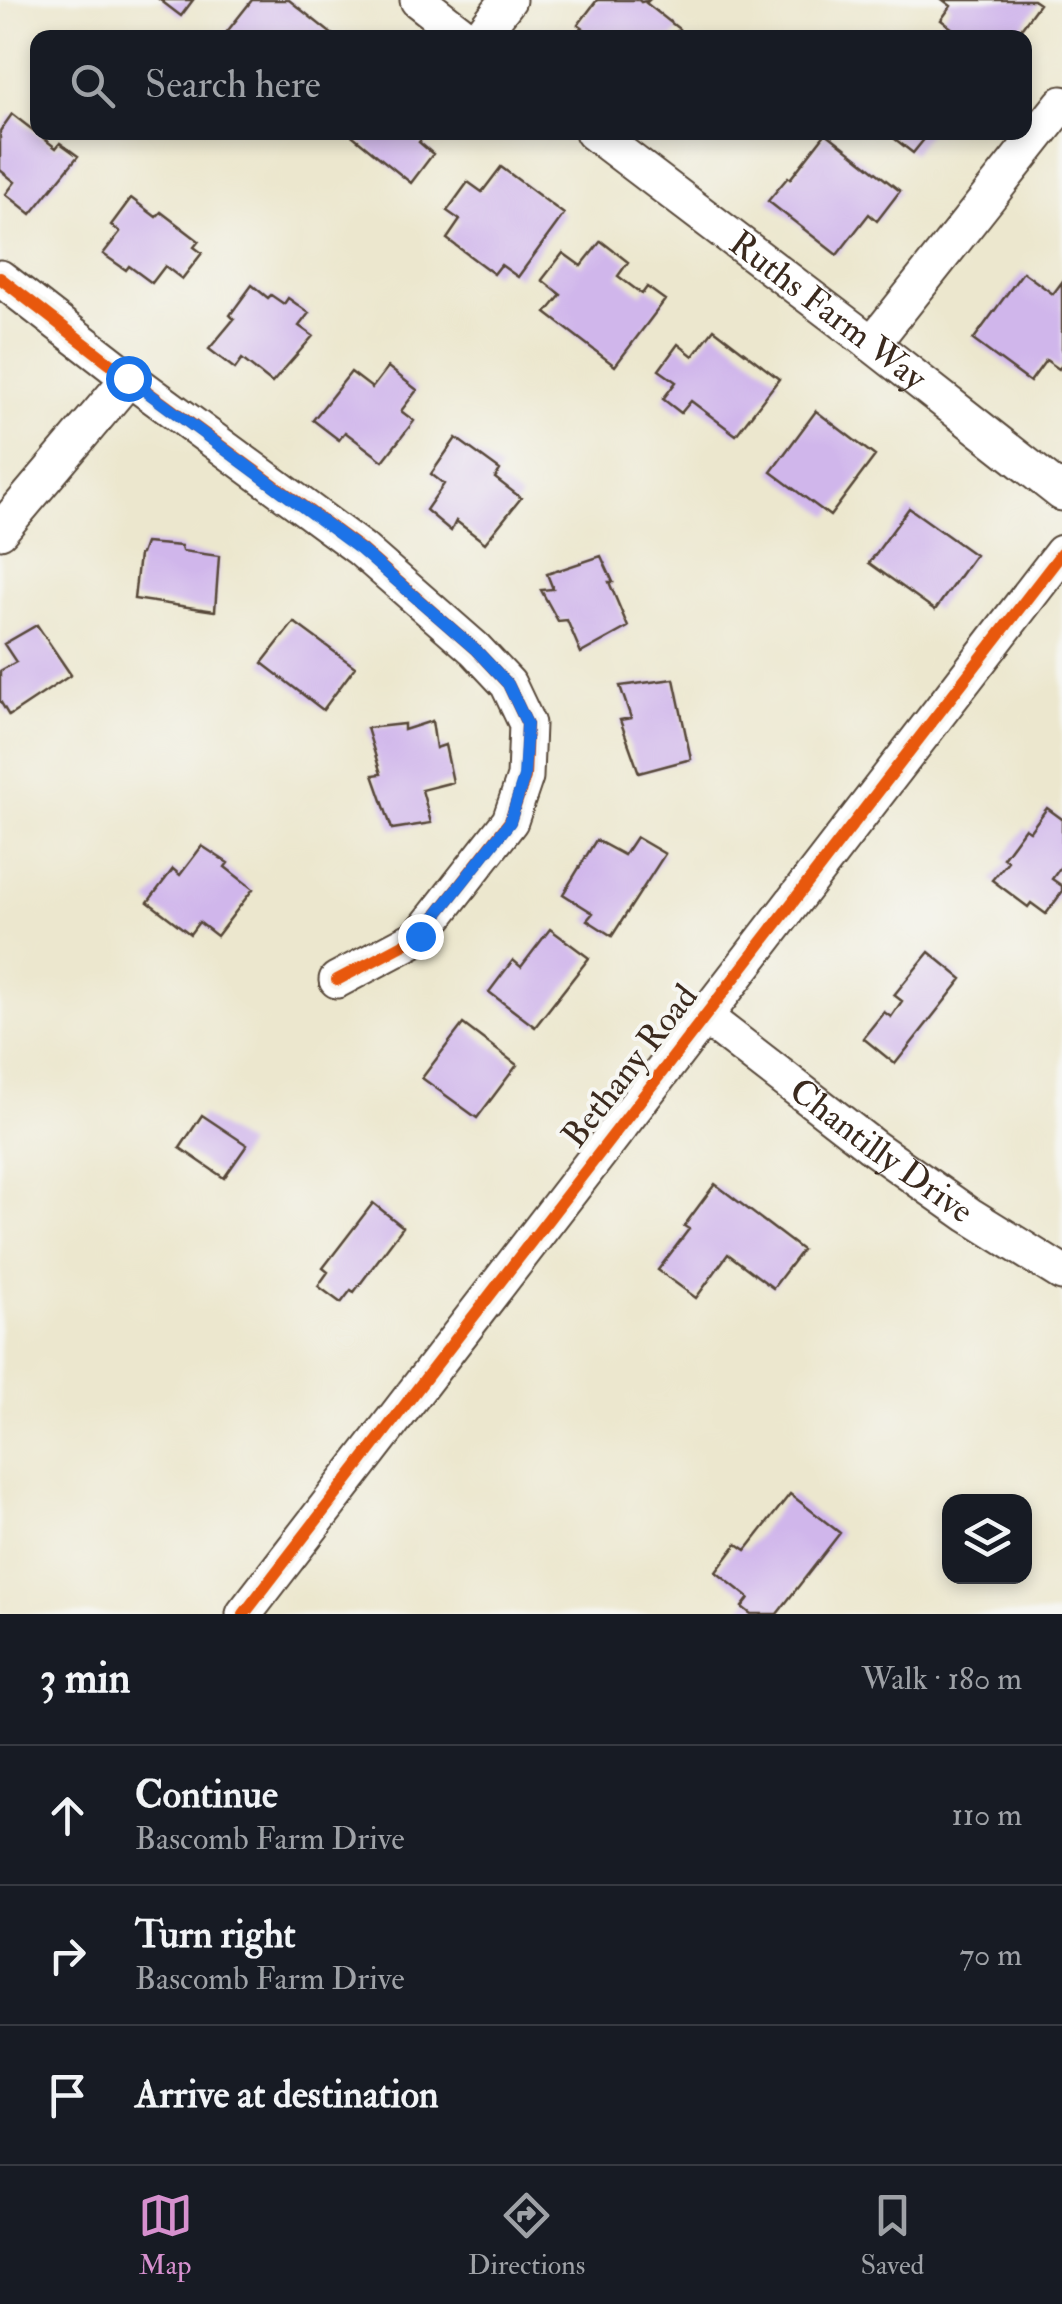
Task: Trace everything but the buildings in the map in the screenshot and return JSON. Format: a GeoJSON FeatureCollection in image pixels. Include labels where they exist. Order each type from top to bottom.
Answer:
{"type":"FeatureCollection","features":[{"type":"Feature","properties":{"kind":"street"},"geometry":{"type":"LineString","coordinates":[[418,0],[457,30]]}},
{"type":"Feature","properties":{"kind":"street"},"geometry":{"type":"LineString","coordinates":[[485,30],[508,0]]}},
{"type":"Feature","properties":{"kind":"street"},"geometry":{"type":"LineString","coordinates":[[872,344],[1062,104]]}},
{"type":"Feature","properties":{"kind":"street","name":"Ruths Farm Way"},"geometry":{"type":"LineString","coordinates":[[603,140],[1062,493]]}},
{"type":"Feature","properties":{"kind":"street"},"geometry":{"type":"LineString","coordinates":[[0,278],[361,550],[475,649],[508,684],[527,724],[524,777],[510,822],[420,936],[337,980]]}},
{"type":"Feature","properties":{"kind":"street"},"geometry":{"type":"LineString","coordinates":[[0,531],[128,378]]}},
{"type":"Feature","properties":{"kind":"street","name":"Bethany Road"},"geometry":{"type":"LineString","coordinates":[[244,1614],[1062,554]]}},
{"type":"Feature","properties":{"kind":"street","name":"Chantilly Drive"},"geometry":{"type":"LineString","coordinates":[[706,1018],[874,1148],[968,1215],[1062,1273]]}},
{"type":"Feature","properties":{"kind":"cycle path"},"geometry":{"type":"LineString","coordinates":[[0,278],[361,549],[475,649],[508,684],[527,724],[525,777],[510,821],[420,936],[337,980]]}},
{"type":"Feature","properties":{"kind":"cycle path"},"geometry":{"type":"LineString","coordinates":[[244,1614],[1062,553]]}},
{"type":"Feature","properties":{"kind":"route"},"geometry":{"type":"LineString","coordinates":[[128,378],[361,550],[475,649],[508,684],[527,724],[524,777],[510,822],[420,936]]}}]}
